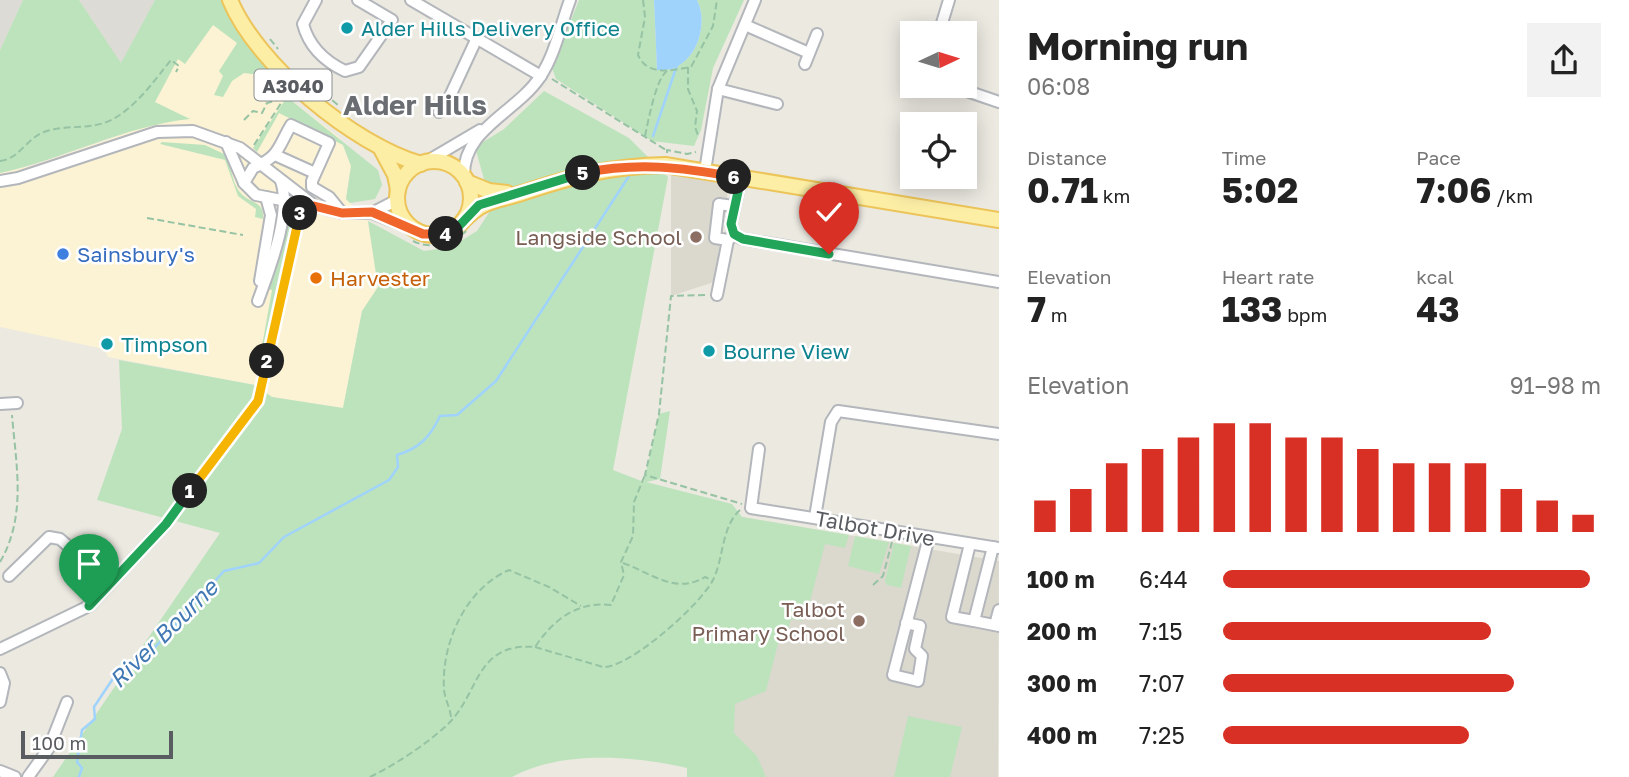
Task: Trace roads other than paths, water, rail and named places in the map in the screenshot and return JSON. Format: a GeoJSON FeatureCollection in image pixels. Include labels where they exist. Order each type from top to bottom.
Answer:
{"type":"FeatureCollection","features":[{"type":"Feature","properties":{"kind":"main road","name":"A3040"},"geometry":{"type":"LineString","coordinates":[[230,0],[265,55],[293,84],[341,121],[380,146],[422,163],[447,164],[466,180],[489,191],[519,194]]}},
{"type":"Feature","properties":{"kind":"main road"},"geometry":{"type":"LineString","coordinates":[[380,146],[395,175],[402,217],[413,229]]}},
{"type":"Feature","properties":{"kind":"main road"},"geometry":{"type":"LineString","coordinates":[[397,195],[407,173],[422,163]]}},
{"type":"Feature","properties":{"kind":"main road","name":"A3040"},"geometry":{"type":"LineString","coordinates":[[413,229],[428,235],[442,235],[455,229],[479,205],[580,173],[608,168],[665,165],[999,220]]}},
{"type":"Feature","properties":{"kind":"main road"},"geometry":{"type":"LineString","coordinates":[[465,219],[471,201],[466,180]]}},
{"type":"Feature","properties":{"kind":"street"},"geometry":{"type":"LineString","coordinates":[[316,0],[303,24],[305,35],[317,54],[345,71],[359,67],[392,20],[358,0]]}},
{"type":"Feature","properties":{"kind":"street"},"geometry":{"type":"LineString","coordinates":[[411,0],[476,40],[542,74]]}},
{"type":"Feature","properties":{"kind":"street"},"geometry":{"type":"LineString","coordinates":[[466,180],[468,148],[489,126],[524,98],[542,74],[570,0]]}},
{"type":"Feature","properties":{"kind":"street"},"geometry":{"type":"LineString","coordinates":[[705,171],[718,89],[755,0]]}},
{"type":"Feature","properties":{"kind":"street"},"geometry":{"type":"LineString","coordinates":[[943,21],[949,0]]}},
{"type":"Feature","properties":{"kind":"street"},"geometry":{"type":"LineString","coordinates":[[745,25],[807,58],[817,34]]}},
{"type":"Feature","properties":{"kind":"street"},"geometry":{"type":"LineString","coordinates":[[439,112],[444,108],[476,40]]}},
{"type":"Feature","properties":{"kind":"street"},"geometry":{"type":"LineString","coordinates":[[718,89],[777,104]]}},
{"type":"Feature","properties":{"kind":"street"},"geometry":{"type":"LineString","coordinates":[[977,95],[999,102]]}},
{"type":"Feature","properties":{"kind":"street"},"geometry":{"type":"LineString","coordinates":[[244,183],[253,168],[265,165],[275,155],[292,125],[329,144],[315,173],[312,187],[329,197],[342,213]]}},
{"type":"Feature","properties":{"kind":"street"},"geometry":{"type":"LineString","coordinates":[[422,163],[489,126]]}},
{"type":"Feature","properties":{"kind":"street"},"geometry":{"type":"LineString","coordinates":[[0,181],[18,178],[157,132],[193,131],[226,142],[265,165],[314,206]]}},
{"type":"Feature","properties":{"kind":"street"},"geometry":{"type":"LineString","coordinates":[[226,142],[249,191],[285,202],[342,213],[372,212],[413,229]]}},
{"type":"Feature","properties":{"kind":"street"},"geometry":{"type":"LineString","coordinates":[[275,155],[315,173]]}},
{"type":"Feature","properties":{"kind":"street"},"geometry":{"type":"LineString","coordinates":[[717,295],[731,237],[733,206],[741,178]]}},
{"type":"Feature","properties":{"kind":"street"},"geometry":{"type":"LineString","coordinates":[[266,197],[271,215],[258,301],[274,258],[285,202],[281,181]]}},
{"type":"Feature","properties":{"kind":"street"},"geometry":{"type":"LineString","coordinates":[[372,212],[397,195]]}},
{"type":"Feature","properties":{"kind":"street"},"geometry":{"type":"LineString","coordinates":[[733,206],[719,204],[715,238],[731,237],[999,282]]}},
{"type":"Feature","properties":{"kind":"street"},"geometry":{"type":"LineString","coordinates":[[299,213],[314,206]]}},
{"type":"Feature","properties":{"kind":"street"},"geometry":{"type":"LineString","coordinates":[[264,251],[270,250],[279,230]]}},
{"type":"Feature","properties":{"kind":"street"},"geometry":{"type":"LineString","coordinates":[[815,517],[831,422],[838,411],[999,434]]}},
{"type":"Feature","properties":{"kind":"street","name":"Talbot Drive"},"geometry":{"type":"LineString","coordinates":[[759,449],[751,508],[996,548]]}},
{"type":"Feature","properties":{"kind":"street"},"geometry":{"type":"LineString","coordinates":[[0,649],[89,606],[166,524]]}},
{"type":"Feature","properties":{"kind":"street"},"geometry":{"type":"LineString","coordinates":[[9,576],[50,537],[60,540],[110,583]]}},
{"type":"Feature","properties":{"kind":"street"},"geometry":{"type":"LineString","coordinates":[[906,623],[920,626],[915,649],[922,656],[918,681],[893,676],[906,623],[929,537]]}},
{"type":"Feature","properties":{"kind":"street"},"geometry":{"type":"LineString","coordinates":[[970,544],[952,617],[997,625],[999,610]]}},
{"type":"Feature","properties":{"kind":"street"},"geometry":{"type":"LineString","coordinates":[[974,621],[996,548]]}},
{"type":"Feature","properties":{"kind":"street"},"geometry":{"type":"LineString","coordinates":[[0,673],[4,683],[0,702]]}},
{"type":"Feature","properties":{"kind":"street"},"geometry":{"type":"LineString","coordinates":[[28,777],[49,748],[67,702]]}},
{"type":"Feature","properties":{"kind":"street"},"geometry":{"type":"LineString","coordinates":[[0,771],[15,777]]}},
{"type":"Feature","properties":{"kind":"water"},"geometry":{"type":"Polygon","coordinates":[[[654,0],[697,0],[700,9],[701,28],[695,48],[683,63],[674,68],[657,70],[654,0]]]}},
{"type":"Feature","properties":{"kind":"waterway","name":"River Bourne"},"geometry":{"type":"LineString","coordinates":[[653,136],[677,65]]}},
{"type":"Feature","properties":{"kind":"waterway","name":"River Bourne"},"geometry":{"type":"LineString","coordinates":[[79,777],[82,768],[77,762],[82,730],[95,719],[94,707],[114,677],[133,667],[157,645],[224,571],[259,563],[284,537],[389,480],[398,467],[397,455],[423,441],[440,416],[457,415],[496,381],[629,176]]}},
{"type":"Feature","properties":{"kind":"place","name":"Alder Hills Delivery Office"},"geometry":{"type":"Point","coordinates":[347,28]}},
{"type":"Feature","properties":{"kind":"place","name":"Langside School"},"geometry":{"type":"Point","coordinates":[696,237]}},
{"type":"Feature","properties":{"kind":"place","name":"Sainsbury's"},"geometry":{"type":"Point","coordinates":[63,254]}},
{"type":"Feature","properties":{"kind":"place","name":"Harvester"},"geometry":{"type":"Point","coordinates":[316,278]}},
{"type":"Feature","properties":{"kind":"place","name":"Timpson"},"geometry":{"type":"Point","coordinates":[107,344]}},
{"type":"Feature","properties":{"kind":"place","name":"Bourne View"},"geometry":{"type":"Point","coordinates":[709,351]}},
{"type":"Feature","properties":{"kind":"place","name":"Talbot Primary School"},"geometry":{"type":"Point","coordinates":[859,621]}},
{"type":"Feature","properties":{"kind":"district","name":"Alder Hills"},"geometry":{"type":"Point","coordinates":[415,104]}}]}
